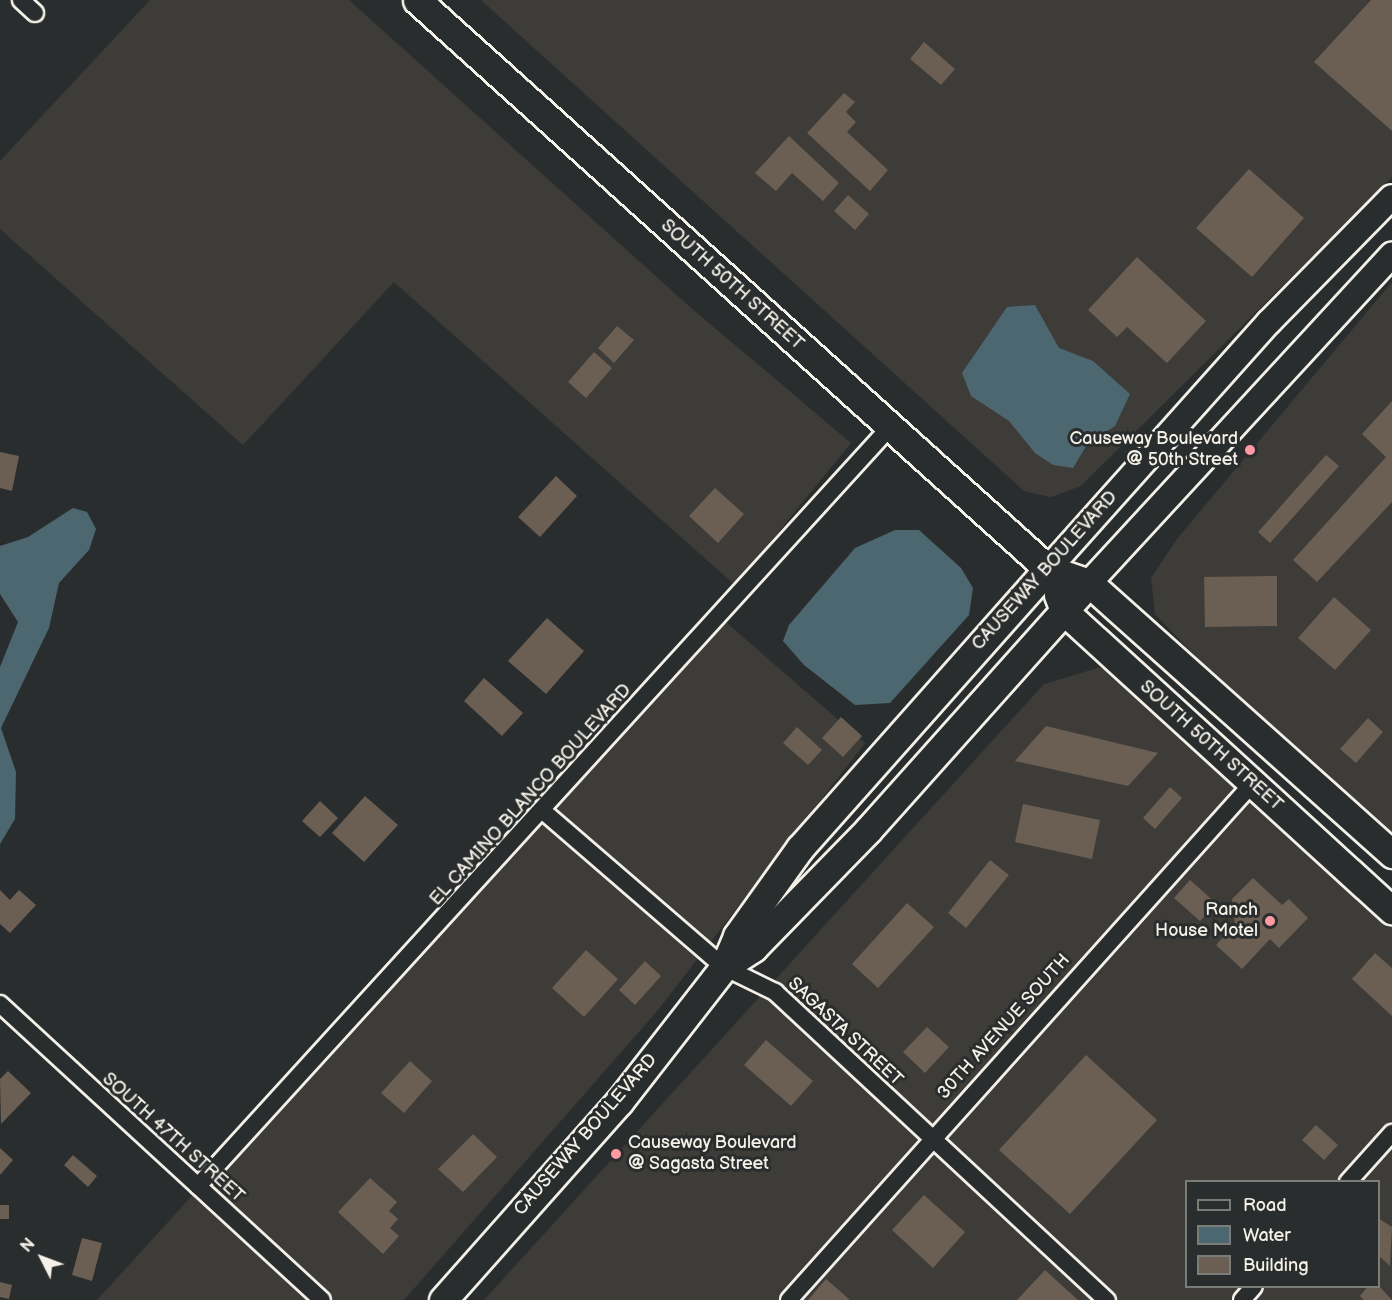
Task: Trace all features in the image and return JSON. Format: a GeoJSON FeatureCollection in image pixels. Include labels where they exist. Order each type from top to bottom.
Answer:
{"type":"FeatureCollection","features":[{"type":"Feature","properties":{"kind":"main road","name":"SOUTH 50TH STREET"},"geometry":{"type":"LineString","coordinates":[[417,0],[1048,569],[1089,583],[1392,854]]}},
{"type":"Feature","properties":{"kind":"main road","name":"CAUSEWAY BOULEVARD"},"geometry":{"type":"LineString","coordinates":[[443,1300],[619,1102],[724,967],[737,936],[800,848],[1269,322],[1392,197]]}},
{"type":"Feature","properties":{"kind":"main road","name":"CAUSEWAY BOULEVARD"},"geometry":{"type":"LineString","coordinates":[[724,967],[753,948],[868,830],[1089,583],[1392,255]]}},
{"type":"Feature","properties":{"kind":"main road","name":"SOUTH 50TH STREET"},"geometry":{"type":"LineString","coordinates":[[1048,569],[1064,611],[1392,910]]}},
{"type":"Feature","properties":{"kind":"street"},"geometry":{"type":"LineString","coordinates":[[21,0],[35,13]]}},
{"type":"Feature","properties":{"kind":"street","name":"EL CAMINO BLANCO BOULEVARD"},"geometry":{"type":"LineString","coordinates":[[198,1186],[543,812],[890,428]]}},
{"type":"Feature","properties":{"kind":"street","name":"30TH AVENUE SOUTH"},"geometry":{"type":"LineString","coordinates":[[789,1300],[930,1138],[1252,784]]}},
{"type":"Feature","properties":{"kind":"street","name":"SAGASTA STREET"},"geometry":{"type":"LineString","coordinates":[[543,812],[724,967],[775,992],[1107,1300]]}},
{"type":"Feature","properties":{"kind":"street","name":"SOUTH 47TH STREET"},"geometry":{"type":"LineString","coordinates":[[2,1010],[322,1300]]}},
{"type":"Feature","properties":{"kind":"street"},"geometry":{"type":"LineString","coordinates":[[1350,1180],[1392,1133]]}},
{"type":"Feature","properties":{"kind":"street"},"geometry":{"type":"LineString","coordinates":[[1242,1300],[1253,1288]]}},
{"type":"Feature","properties":{"kind":"shaded area"},"geometry":{"type":"Polygon","coordinates":[[[150,0],[349,0],[690,307],[851,443],[735,585],[394,282],[243,445],[0,229],[0,161],[150,0]]]}},
{"type":"Feature","properties":{"kind":"shaded area"},"geometry":{"type":"Polygon","coordinates":[[[481,0],[1392,0],[1392,177],[1081,486],[1051,497],[1024,491],[481,0]]]}},
{"type":"Feature","properties":{"kind":"shaded area"},"geometry":{"type":"Polygon","coordinates":[[[1392,282],[1392,844],[1286,751],[1155,614],[1151,578],[1177,539],[1392,282]]]}},
{"type":"Feature","properties":{"kind":"shaded area"},"geometry":{"type":"Polygon","coordinates":[[[720,617],[865,743],[658,1010],[404,1300],[97,1300],[720,617]]]}},
{"type":"Feature","properties":{"kind":"shaded area"},"geometry":{"type":"Polygon","coordinates":[[[1101,667],[1253,784],[1392,909],[1392,1131],[1347,1180],[1185,1180],[1185,1288],[1247,1288],[1236,1300],[484,1300],[1044,684],[1101,667]]]}},
{"type":"Feature","properties":{"kind":"shaded area"},"geometry":{"type":"Polygon","coordinates":[[[1392,1137],[1392,1300],[1243,1300],[1254,1288],[1380,1288],[1380,1180],[1352,1180],[1392,1137]]]}},
{"type":"Feature","properties":{"kind":"water"},"geometry":{"type":"Polygon","coordinates":[[[1035,305],[1059,348],[1093,361],[1130,394],[1115,426],[1088,443],[1073,468],[1053,465],[1035,453],[1009,421],[971,396],[962,373],[1007,307],[1035,305]]]}},
{"type":"Feature","properties":{"kind":"water"},"geometry":{"type":"Polygon","coordinates":[[[73,508],[87,512],[96,529],[89,550],[59,583],[49,628],[1,728],[16,772],[15,819],[0,844],[0,667],[18,622],[0,594],[0,546],[28,537],[73,508]]]}},
{"type":"Feature","properties":{"kind":"water"},"geometry":{"type":"Polygon","coordinates":[[[895,530],[919,530],[961,568],[973,588],[969,615],[890,703],[855,705],[804,665],[783,641],[789,625],[855,548],[895,530]]]}},
{"type":"Feature","properties":{"kind":"building"},"geometry":{"type":"Polygon","coordinates":[[[1371,0],[1392,0],[1392,131],[1314,62],[1371,0]]]}},
{"type":"Feature","properties":{"kind":"building"},"geometry":{"type":"Polygon","coordinates":[[[924,42],[955,69],[941,85],[910,59],[924,42]]]}},
{"type":"Feature","properties":{"kind":"building"},"geometry":{"type":"Polygon","coordinates":[[[844,93],[855,102],[846,112],[856,122],[847,132],[888,170],[870,191],[807,133],[844,93]]]}},
{"type":"Feature","properties":{"kind":"building"},"geometry":{"type":"Polygon","coordinates":[[[789,136],[839,183],[823,201],[792,173],[776,191],[755,173],[789,136]]]}},
{"type":"Feature","properties":{"kind":"building"},"geometry":{"type":"Polygon","coordinates":[[[1249,169],[1304,218],[1252,277],[1196,228],[1249,169]]]}},
{"type":"Feature","properties":{"kind":"building"},"geometry":{"type":"Polygon","coordinates":[[[848,195],[869,214],[855,230],[834,211],[848,195]]]}},
{"type":"Feature","properties":{"kind":"building"},"geometry":{"type":"Polygon","coordinates":[[[1137,257],[1206,321],[1167,363],[1127,327],[1117,337],[1088,310],[1137,257]]]}},
{"type":"Feature","properties":{"kind":"building"},"geometry":{"type":"Polygon","coordinates":[[[617,326],[634,340],[614,363],[598,348],[617,326]]]}},
{"type":"Feature","properties":{"kind":"building"},"geometry":{"type":"Polygon","coordinates":[[[594,352],[612,368],[586,398],[568,382],[594,352]]]}},
{"type":"Feature","properties":{"kind":"building"},"geometry":{"type":"Polygon","coordinates":[[[1392,401],[1392,502],[1317,582],[1293,560],[1386,457],[1362,434],[1392,401]]]}},
{"type":"Feature","properties":{"kind":"building"},"geometry":{"type":"Polygon","coordinates":[[[0,452],[19,456],[12,491],[0,488],[0,452]]]}},
{"type":"Feature","properties":{"kind":"building"},"geometry":{"type":"Polygon","coordinates":[[[1326,455],[1339,466],[1270,543],[1258,532],[1326,455]]]}},
{"type":"Feature","properties":{"kind":"building"},"geometry":{"type":"Polygon","coordinates":[[[556,476],[577,496],[540,537],[518,517],[556,476]]]}},
{"type":"Feature","properties":{"kind":"building"},"geometry":{"type":"Polygon","coordinates":[[[715,488],[744,514],[718,543],[689,516],[715,488]]]}},
{"type":"Feature","properties":{"kind":"building"},"geometry":{"type":"Polygon","coordinates":[[[1277,576],[1277,626],[1205,627],[1204,577],[1277,576]]]}},
{"type":"Feature","properties":{"kind":"building"},"geometry":{"type":"Polygon","coordinates":[[[1334,597],[1371,630],[1335,670],[1298,638],[1334,597]]]}},
{"type":"Feature","properties":{"kind":"building"},"geometry":{"type":"Polygon","coordinates":[[[547,618],[584,651],[546,694],[508,661],[547,618]]]}},
{"type":"Feature","properties":{"kind":"building"},"geometry":{"type":"Polygon","coordinates":[[[484,678],[523,713],[502,736],[464,701],[484,678]]]}},
{"type":"Feature","properties":{"kind":"building"},"geometry":{"type":"Polygon","coordinates":[[[841,717],[862,736],[843,757],[822,738],[841,717]]]}},
{"type":"Feature","properties":{"kind":"building"},"geometry":{"type":"Polygon","coordinates":[[[1368,718],[1383,732],[1356,763],[1340,749],[1368,718]]]}},
{"type":"Feature","properties":{"kind":"building"},"geometry":{"type":"Polygon","coordinates":[[[1046,726],[1158,753],[1128,786],[1015,761],[1046,726]]]}},
{"type":"Feature","properties":{"kind":"building"},"geometry":{"type":"Polygon","coordinates":[[[797,727],[822,750],[808,765],[783,743],[797,727]]]}},
{"type":"Feature","properties":{"kind":"building"},"geometry":{"type":"Polygon","coordinates":[[[1170,787],[1182,798],[1155,829],[1143,818],[1170,787]]]}},
{"type":"Feature","properties":{"kind":"building"},"geometry":{"type":"Polygon","coordinates":[[[365,796],[398,825],[364,862],[332,833],[365,796]]]}},
{"type":"Feature","properties":{"kind":"building"},"geometry":{"type":"Polygon","coordinates":[[[320,801],[338,818],[320,837],[302,821],[320,801]]]}},
{"type":"Feature","properties":{"kind":"building"},"geometry":{"type":"Polygon","coordinates":[[[1023,804],[1100,820],[1092,859],[1015,842],[1023,804]]]}},
{"type":"Feature","properties":{"kind":"building"},"geometry":{"type":"Polygon","coordinates":[[[990,860],[1009,875],[966,928],[948,913],[990,860]]]}},
{"type":"Feature","properties":{"kind":"building","name":"Ranch House Motel"},"geometry":{"type":"Polygon","coordinates":[[[1253,878],[1282,905],[1289,899],[1308,918],[1279,948],[1270,939],[1242,969],[1216,945],[1235,925],[1232,899],[1253,878]]]}},
{"type":"Feature","properties":{"kind":"building"},"geometry":{"type":"Polygon","coordinates":[[[1190,880],[1216,903],[1200,921],[1174,898],[1190,880]]]}},
{"type":"Feature","properties":{"kind":"building"},"geometry":{"type":"Polygon","coordinates":[[[0,890],[10,900],[19,890],[36,905],[10,933],[0,924],[0,890]]]}},
{"type":"Feature","properties":{"kind":"building"},"geometry":{"type":"Polygon","coordinates":[[[907,903],[934,927],[878,988],[852,964],[907,903]]]}},
{"type":"Feature","properties":{"kind":"building"},"geometry":{"type":"Polygon","coordinates":[[[586,950],[618,979],[584,1017],[552,988],[586,950]]]}},
{"type":"Feature","properties":{"kind":"building"},"geometry":{"type":"Polygon","coordinates":[[[1375,953],[1392,968],[1392,1016],[1352,979],[1375,953]]]}},
{"type":"Feature","properties":{"kind":"building"},"geometry":{"type":"Polygon","coordinates":[[[645,961],[661,976],[635,1005],[619,990],[645,961]]]}},
{"type":"Feature","properties":{"kind":"building"},"geometry":{"type":"Polygon","coordinates":[[[927,1027],[949,1047],[925,1073],[903,1052],[927,1027]]]}},
{"type":"Feature","properties":{"kind":"building"},"geometry":{"type":"Polygon","coordinates":[[[766,1040],[813,1081],[791,1106],[744,1065],[766,1040]]]}},
{"type":"Feature","properties":{"kind":"building"},"geometry":{"type":"Polygon","coordinates":[[[1086,1055],[1157,1120],[1070,1214],[999,1150],[1086,1055]]]}},
{"type":"Feature","properties":{"kind":"building"},"geometry":{"type":"Polygon","coordinates":[[[410,1061],[432,1081],[404,1113],[381,1093],[410,1061]]]}},
{"type":"Feature","properties":{"kind":"building"},"geometry":{"type":"Polygon","coordinates":[[[8,1071],[31,1093],[1,1124],[0,1079],[8,1071]]]}},
{"type":"Feature","properties":{"kind":"building"},"geometry":{"type":"Polygon","coordinates":[[[1316,1125],[1338,1145],[1324,1160],[1302,1140],[1316,1125]]]}},
{"type":"Feature","properties":{"kind":"building"},"geometry":{"type":"Polygon","coordinates":[[[473,1134],[497,1157],[463,1192],[438,1169],[473,1134]]]}},
{"type":"Feature","properties":{"kind":"building"},"geometry":{"type":"Polygon","coordinates":[[[0,1148],[13,1160],[0,1175],[0,1148]]]}},
{"type":"Feature","properties":{"kind":"building"},"geometry":{"type":"Polygon","coordinates":[[[73,1155],[97,1176],[88,1187],[64,1165],[73,1155]]]}},
{"type":"Feature","properties":{"kind":"building"},"geometry":{"type":"Polygon","coordinates":[[[370,1178],[397,1202],[389,1211],[398,1219],[390,1228],[399,1236],[383,1254],[338,1212],[370,1178]]]}},
{"type":"Feature","properties":{"kind":"building"},"geometry":{"type":"Polygon","coordinates":[[[924,1195],[965,1232],[933,1268],[892,1230],[924,1195]]]}},
{"type":"Feature","properties":{"kind":"building"},"geometry":{"type":"Polygon","coordinates":[[[0,1205],[9,1205],[9,1219],[0,1219],[0,1205]]]}},
{"type":"Feature","properties":{"kind":"building"},"geometry":{"type":"Polygon","coordinates":[[[1380,1219],[1392,1227],[1390,1266],[1380,1257],[1380,1219]]]}},
{"type":"Feature","properties":{"kind":"building"},"geometry":{"type":"Polygon","coordinates":[[[82,1238],[102,1243],[92,1281],[72,1275],[82,1238]]]}},
{"type":"Feature","properties":{"kind":"building"},"geometry":{"type":"Polygon","coordinates":[[[1045,1270],[1078,1300],[1017,1300],[1045,1270]]]}},
{"type":"Feature","properties":{"kind":"building"},"geometry":{"type":"Polygon","coordinates":[[[826,1279],[850,1300],[808,1300],[826,1279]]]}},
{"type":"Feature","properties":{"kind":"building"},"geometry":{"type":"Polygon","coordinates":[[[0,1282],[12,1285],[9,1299],[0,1297],[0,1282]]]}},
{"type":"Feature","properties":{"kind":"building"},"geometry":{"type":"Polygon","coordinates":[[[1380,1287],[1392,1300],[1364,1300],[1360,1296],[1366,1288],[1380,1287]]]}},
{"type":"Feature","properties":{"kind":"place","name":"Causeway Boulevard @ 50th Street"},"geometry":{"type":"Point","coordinates":[1250,450]}},
{"type":"Feature","properties":{"kind":"place","name":"Ranch House Motel"},"geometry":{"type":"Point","coordinates":[1270,921]}},
{"type":"Feature","properties":{"kind":"place","name":"Causeway Boulevard @ Sagasta Street"},"geometry":{"type":"Point","coordinates":[616,1154]}}]}
